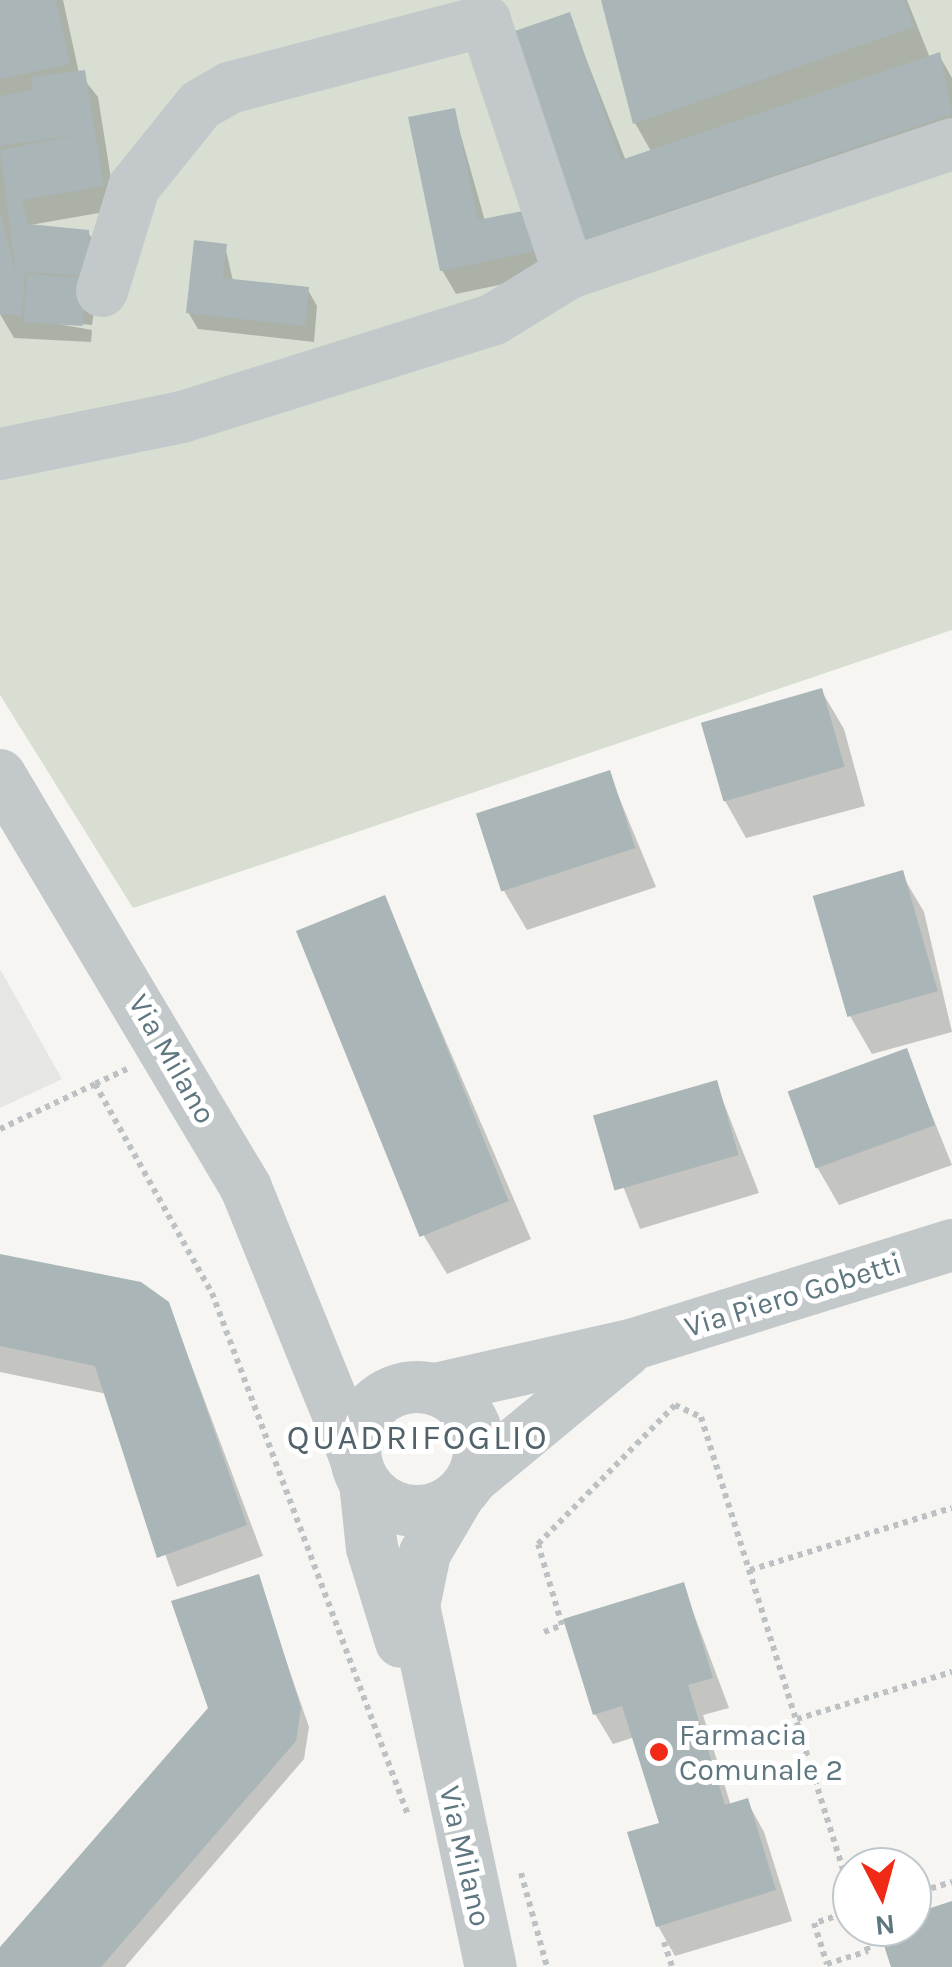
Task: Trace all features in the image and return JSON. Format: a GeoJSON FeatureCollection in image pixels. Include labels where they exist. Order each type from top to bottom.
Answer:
{"type":"FeatureCollection","features":[{"type":"Feature","properties":{"kind":"street"},"geometry":{"type":"LineString","coordinates":[[102,291],[134,186],[200,105],[229,88],[484,21],[569,273]]}},
{"type":"Feature","properties":{"kind":"street"},"geometry":{"type":"LineString","coordinates":[[0,454],[182,416],[494,319],[569,273],[952,144]]}},
{"type":"Feature","properties":{"kind":"street","name":"Via Milano"},"geometry":{"type":"LineString","coordinates":[[0,775],[246,1188],[318,1356],[360,1470],[372,1548],[440,1744]]}},
{"type":"Feature","properties":{"kind":"street","name":"Via Piero Gobetti"},"geometry":{"type":"LineString","coordinates":[[435,1389],[634,1344],[952,1246]]}},
{"type":"Feature","properties":{"kind":"street","name":"Via Piero Gobetti"},"geometry":{"type":"LineString","coordinates":[[466,1488],[634,1344]]}},
{"type":"Feature","properties":{"kind":"street","name":"Via Milano"},"geometry":{"type":"LineString","coordinates":[[318,1356],[371,1406]]}},
{"type":"Feature","properties":{"kind":"street"},"geometry":{"type":"LineString","coordinates":[[401,1388],[435,1389],[475,1424],[466,1488],[440,1508],[398,1508],[360,1470],[371,1406],[401,1388]]}},
{"type":"Feature","properties":{"kind":"street","name":"Via Milano"},"geometry":{"type":"LineString","coordinates":[[466,1488],[416,1580],[440,1744],[491,1967]]}},
{"type":"Feature","properties":{"kind":"path"},"geometry":{"type":"LineString","coordinates":[[0,1129],[137,1064],[126,1048]]}},
{"type":"Feature","properties":{"kind":"path"},"geometry":{"type":"LineString","coordinates":[[94,1084],[212,1293],[414,1829]]}},
{"type":"Feature","properties":{"kind":"path"},"geometry":{"type":"LineString","coordinates":[[544,1632],[562,1625],[538,1544],[675,1405],[701,1417],[836,1847]]}},
{"type":"Feature","properties":{"kind":"path"},"geometry":{"type":"LineString","coordinates":[[750,1570],[952,1508]]}},
{"type":"Feature","properties":{"kind":"path"},"geometry":{"type":"LineString","coordinates":[[797,1719],[952,1672]]}},
{"type":"Feature","properties":{"kind":"path"},"geometry":{"type":"LineString","coordinates":[[832,1917],[814,1922],[826,1966],[868,1951],[867,1947]]}},
{"type":"Feature","properties":{"kind":"path"},"geometry":{"type":"LineString","coordinates":[[664,1942],[672,1967]]}},
{"type":"Feature","properties":{"kind":"shaded area"},"geometry":{"type":"Polygon","coordinates":[[[0,0],[952,0],[952,630],[133,908],[0,695],[0,0]]]}},
{"type":"Feature","properties":{"kind":"shaded area"},"geometry":{"type":"Polygon","coordinates":[[[0,969],[62,1079],[0,1108],[0,969]]]}},
{"type":"Feature","properties":{"kind":"building"},"geometry":{"type":"Polygon","coordinates":[[[0,0],[56,0],[70,64],[0,79],[0,0]]]}},
{"type":"Feature","properties":{"kind":"building"},"geometry":{"type":"Polygon","coordinates":[[[601,0],[904,0],[914,27],[633,124],[601,0]]]}},
{"type":"Feature","properties":{"kind":"building"},"geometry":{"type":"Polygon","coordinates":[[[570,12],[621,160],[940,52],[952,114],[581,241],[509,33],[570,12]]]}},
{"type":"Feature","properties":{"kind":"building"},"geometry":{"type":"Polygon","coordinates":[[[85,70],[104,186],[22,200],[28,224],[89,230],[89,276],[25,272],[22,316],[0,314],[0,211],[16,275],[0,150],[82,134],[0,146],[0,96],[33,90],[31,77],[85,70]]]}},
{"type":"Feature","properties":{"kind":"building"},"geometry":{"type":"Polygon","coordinates":[[[455,108],[478,220],[533,209],[541,250],[440,271],[408,117],[455,108]]]}},
{"type":"Feature","properties":{"kind":"building"},"geometry":{"type":"Polygon","coordinates":[[[194,240],[227,244],[223,278],[309,287],[305,326],[186,313],[194,240]]]}},
{"type":"Feature","properties":{"kind":"building"},"geometry":{"type":"Polygon","coordinates":[[[27,274],[86,278],[83,326],[24,322],[27,274]]]}},
{"type":"Feature","properties":{"kind":"building"},"geometry":{"type":"Polygon","coordinates":[[[822,688],[845,767],[723,802],[701,723],[822,688]]]}},
{"type":"Feature","properties":{"kind":"building"},"geometry":{"type":"Polygon","coordinates":[[[610,770],[635,848],[501,892],[476,814],[610,770]]]}},
{"type":"Feature","properties":{"kind":"building"},"geometry":{"type":"Polygon","coordinates":[[[903,870],[938,991],[847,1017],[813,896],[903,870]]]}},
{"type":"Feature","properties":{"kind":"building"},"geometry":{"type":"Polygon","coordinates":[[[385,895],[509,1201],[420,1237],[296,931],[385,895]]]}},
{"type":"Feature","properties":{"kind":"building"},"geometry":{"type":"Polygon","coordinates":[[[907,1048],[935,1125],[816,1168],[788,1091],[907,1048]]]}},
{"type":"Feature","properties":{"kind":"building"},"geometry":{"type":"Polygon","coordinates":[[[717,1080],[738,1155],[614,1191],[593,1116],[717,1080]]]}},
{"type":"Feature","properties":{"kind":"building"},"geometry":{"type":"Polygon","coordinates":[[[0,1254],[141,1282],[169,1302],[247,1525],[157,1558],[95,1366],[0,1346],[0,1254]]]}},
{"type":"Feature","properties":{"kind":"building"},"geometry":{"type":"Polygon","coordinates":[[[259,1574],[301,1708],[296,1741],[101,1967],[0,1967],[0,1947],[208,1708],[171,1601],[259,1574]]]}},
{"type":"Feature","properties":{"kind":"building"},"geometry":{"type":"Polygon","coordinates":[[[684,1582],[713,1678],[688,1685],[725,1805],[748,1798],[776,1890],[656,1927],[627,1832],[659,1823],[622,1706],[593,1715],[563,1619],[684,1582]]]}},
{"type":"Feature","properties":{"kind":"building"},"geometry":{"type":"Polygon","coordinates":[[[952,1901],[952,1967],[891,1967],[884,1947],[932,1947],[932,1908],[952,1901]]]}},
{"type":"Feature","properties":{"kind":"place","name":"Farmacia Comunale 2"},"geometry":{"type":"Point","coordinates":[659,1752]}},
{"type":"Feature","properties":{"kind":"district","name":"QUADRIFOGLIO"},"geometry":{"type":"Point","coordinates":[418,1438]}}]}
